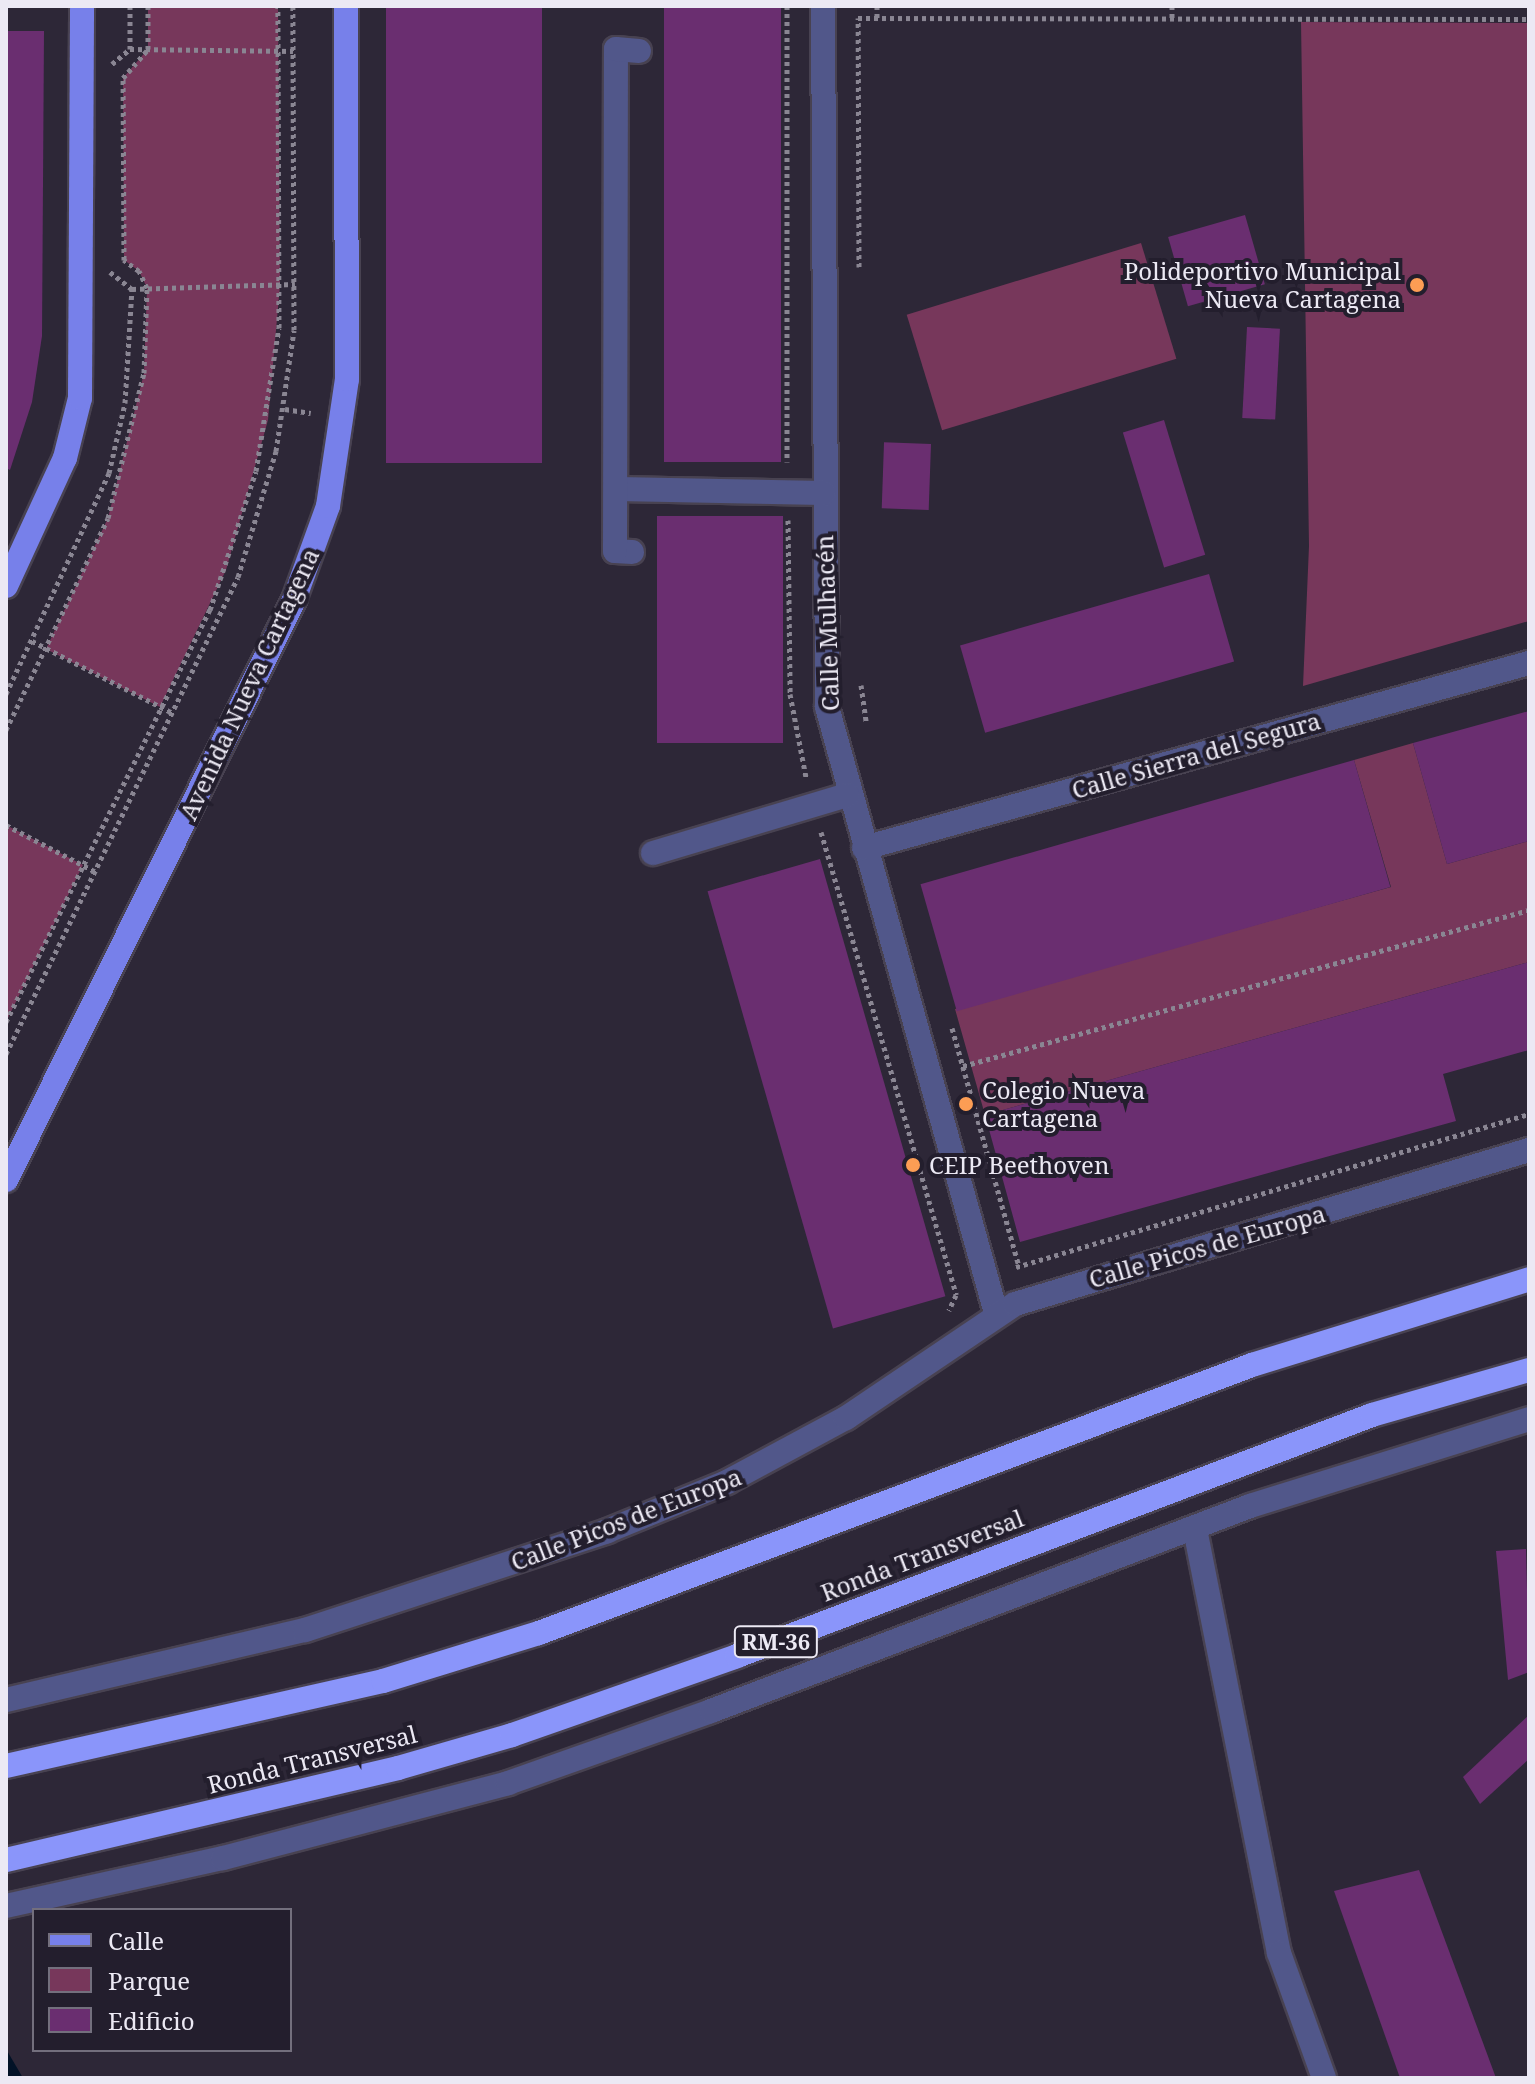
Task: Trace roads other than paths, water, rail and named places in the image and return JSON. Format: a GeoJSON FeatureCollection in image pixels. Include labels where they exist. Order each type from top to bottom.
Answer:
{"type":"FeatureCollection","features":[{"type":"Feature","properties":{"kind":"highway"},"geometry":{"type":"LineString","coordinates":[[6,1766],[383,1681],[539,1633],[1252,1365],[1529,1279]]}},
{"type":"Feature","properties":{"kind":"highway","name":"Ronda Transversal"},"geometry":{"type":"LineString","coordinates":[[6,1860],[354,1779],[512,1735],[737,1656],[1372,1415],[1529,1370]]}},
{"type":"Feature","properties":{"kind":"main road"},"geometry":{"type":"LineString","coordinates":[[6,586],[52,491],[74,429],[82,366],[82,6]]}},
{"type":"Feature","properties":{"kind":"main road","name":"Avenida Nueva Cartagena"},"geometry":{"type":"LineString","coordinates":[[6,1180],[289,612],[328,506],[347,379],[346,6]]}},
{"type":"Feature","properties":{"kind":"street","name":"Calle Mulhacén"},"geometry":{"type":"LineString","coordinates":[[823,6],[826,691],[848,795],[996,1313]]}},
{"type":"Feature","properties":{"kind":"street"},"geometry":{"type":"LineString","coordinates":[[632,552],[615,551],[616,49],[639,51]]}},
{"type":"Feature","properties":{"kind":"street"},"geometry":{"type":"LineString","coordinates":[[617,489],[824,493]]}},
{"type":"Feature","properties":{"kind":"street","name":"Calle Sierra del Segura"},"geometry":{"type":"LineString","coordinates":[[864,848],[1529,663]]}},
{"type":"Feature","properties":{"kind":"street"},"geometry":{"type":"LineString","coordinates":[[653,853],[848,795]]}},
{"type":"Feature","properties":{"kind":"street","name":"Calle Picos de Europa"},"geometry":{"type":"LineString","coordinates":[[6,1700],[305,1630],[649,1515],[753,1469],[846,1418],[996,1313],[1051,1292],[1529,1150]]}},
{"type":"Feature","properties":{"kind":"street"},"geometry":{"type":"LineString","coordinates":[[6,1906],[223,1858],[508,1783],[1195,1529],[1411,1452],[1529,1419]]}},
{"type":"Feature","properties":{"kind":"street"},"geometry":{"type":"LineString","coordinates":[[1195,1529],[1279,1953],[1324,2078]]}},
{"type":"Feature","properties":{"kind":"water"},"geometry":{"type":"Polygon","coordinates":[[[6,2049],[23,2078],[6,2078],[6,2049]]]}},
{"type":"Feature","properties":{"kind":"place","name":"Polideportivo Municipal Nueva Cartagena"},"geometry":{"type":"Point","coordinates":[1417,285]}},
{"type":"Feature","properties":{"kind":"place","name":"Colegio Nueva Cartagena"},"geometry":{"type":"Point","coordinates":[966,1104]}},
{"type":"Feature","properties":{"kind":"place","name":"CEIP Beethoven"},"geometry":{"type":"Point","coordinates":[913,1165]}}]}
